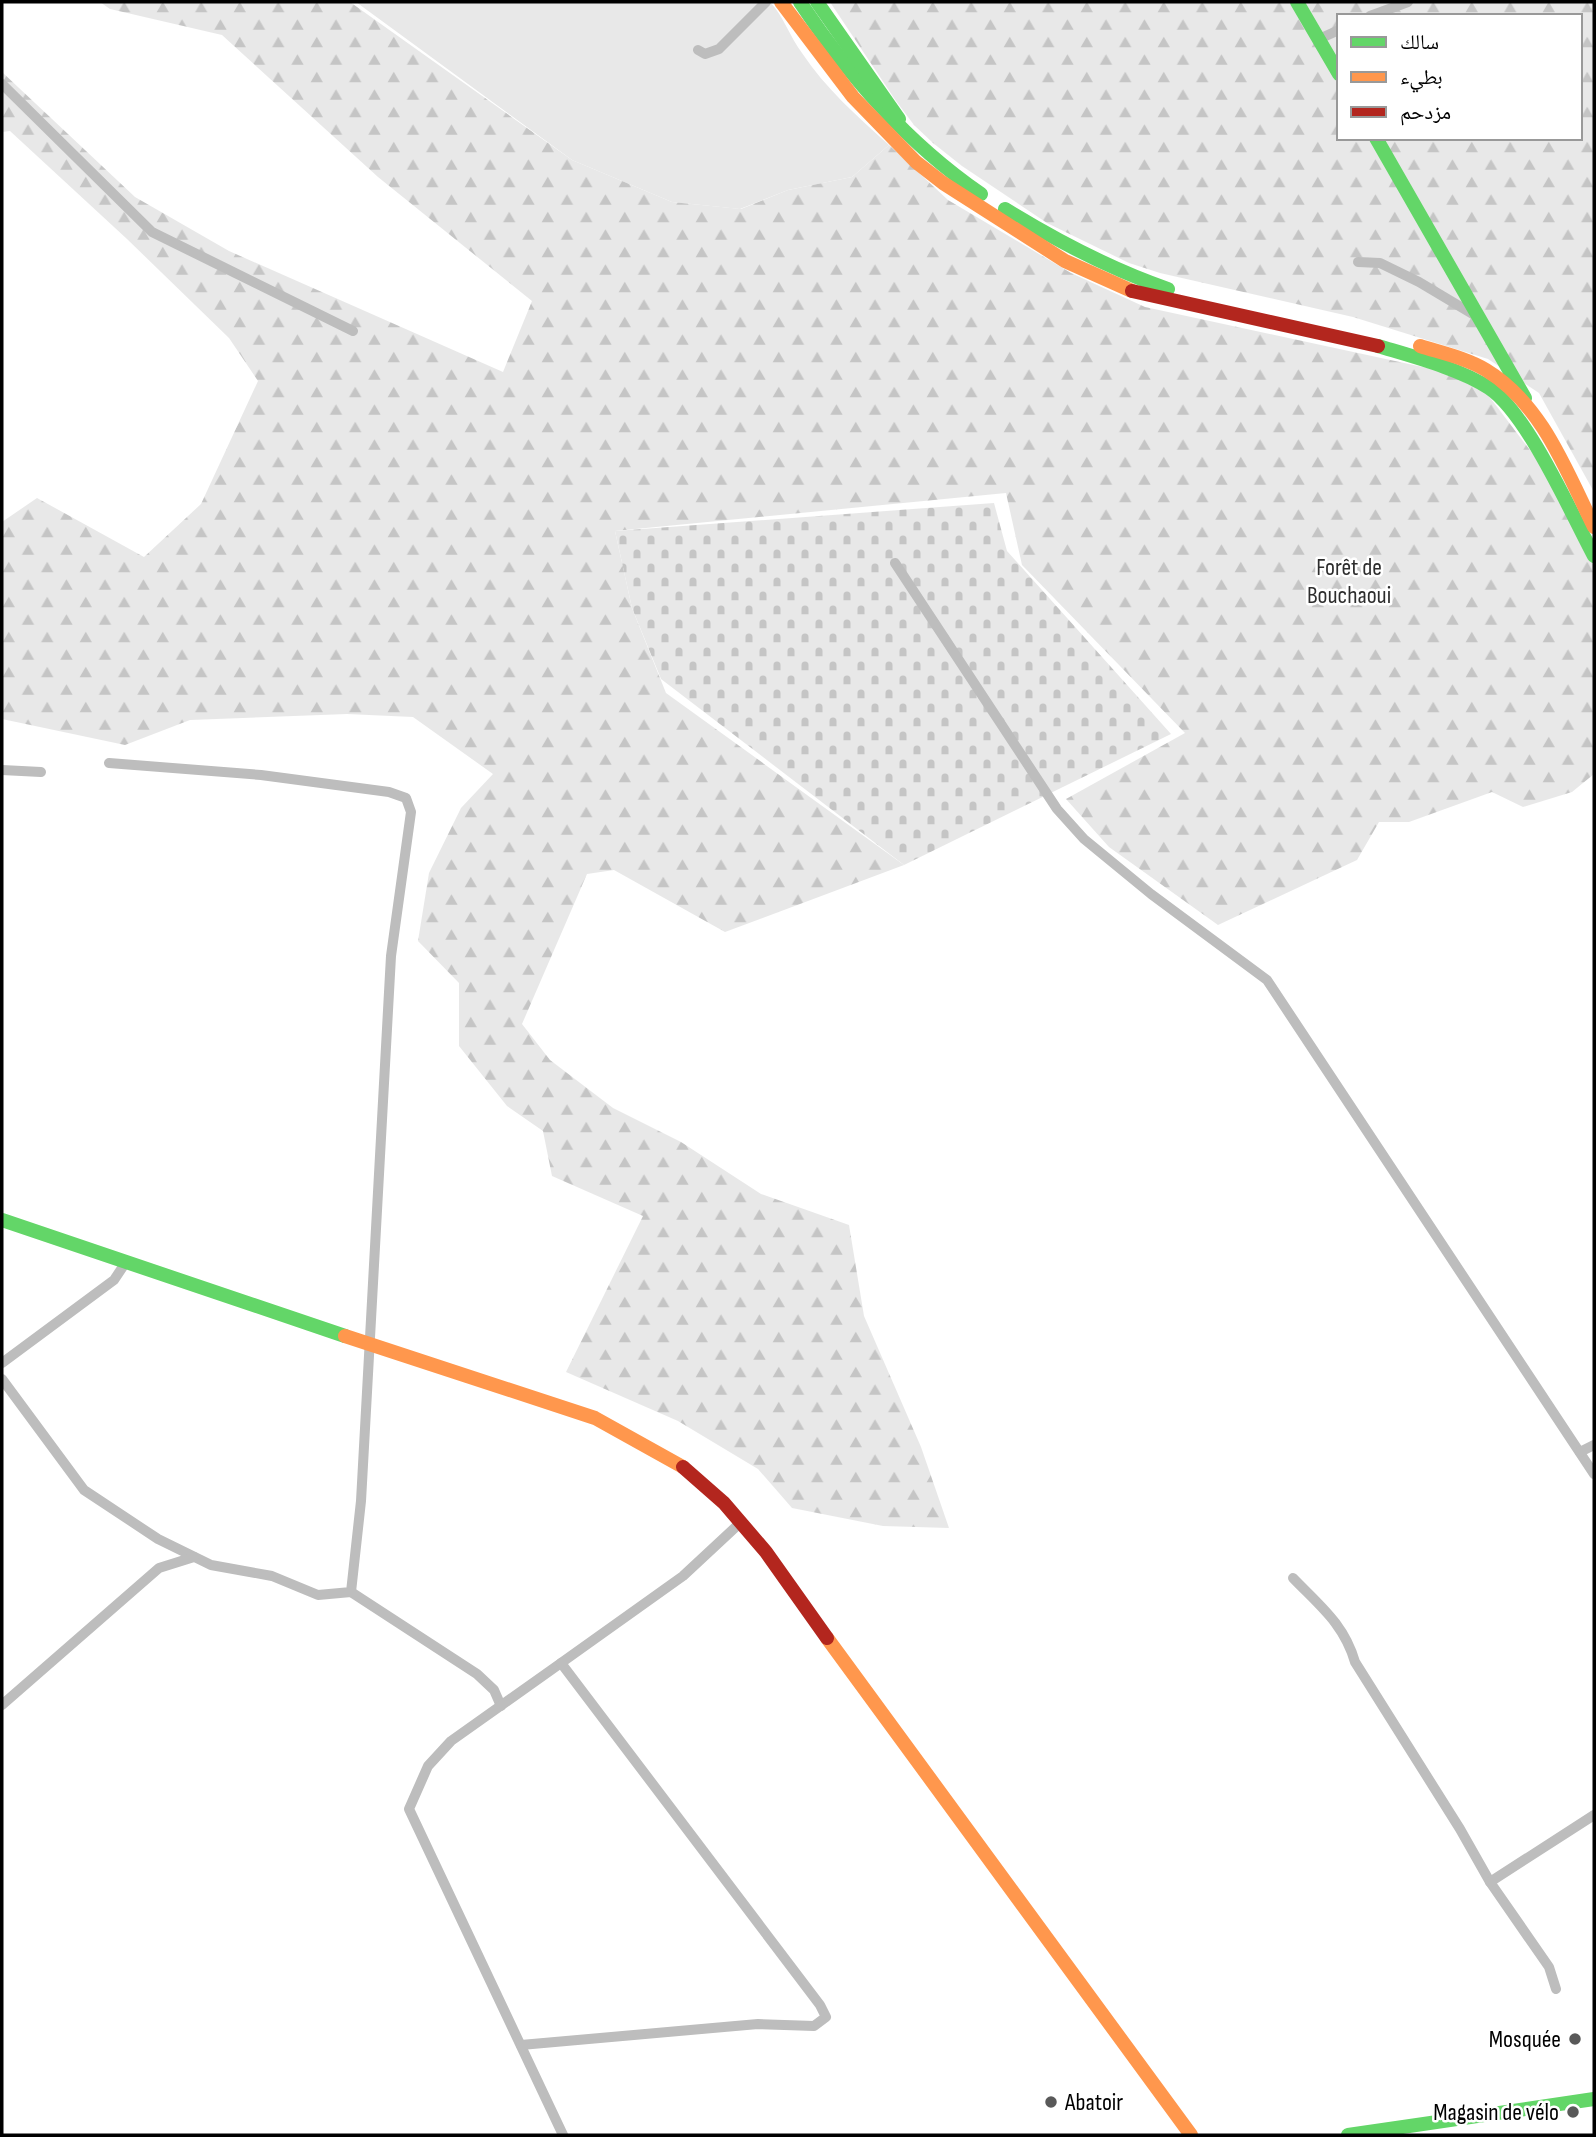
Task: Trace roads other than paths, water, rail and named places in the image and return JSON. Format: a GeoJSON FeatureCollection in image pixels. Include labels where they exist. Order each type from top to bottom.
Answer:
{"type":"FeatureCollection","features":[{"type":"Feature","properties":{"kind":"main road"},"geometry":{"type":"LineString","coordinates":[[781,2],[872,118],[916,162],[943,183],[1065,261],[1102,280],[1152,297],[1361,341],[1439,365],[1488,387],[1502,399],[1530,437],[1594,556]]}},
{"type":"Feature","properties":{"kind":"main road"},"geometry":{"type":"LineString","coordinates":[[789,2],[835,73]]}},
{"type":"Feature","properties":{"kind":"main road"},"geometry":{"type":"LineString","coordinates":[[800,2],[859,84],[917,144],[969,186],[1093,260],[1172,290],[1315,318],[1460,359],[1501,380],[1534,413]]}},
{"type":"Feature","properties":{"kind":"main road"},"geometry":{"type":"LineString","coordinates":[[817,2],[917,144]]}},
{"type":"Feature","properties":{"kind":"main road"},"geometry":{"type":"LineString","coordinates":[[1297,2],[1337,70]]}},
{"type":"Feature","properties":{"kind":"main road"},"geometry":{"type":"LineString","coordinates":[[1377,140],[1534,413],[1594,527]]}},
{"type":"Feature","properties":{"kind":"main road"},"geometry":{"type":"LineString","coordinates":[[2,1220],[595,1418],[678,1463],[724,1503],[766,1552],[880,1713],[1191,2135]]}},
{"type":"Feature","properties":{"kind":"main road"},"geometry":{"type":"LineString","coordinates":[[1348,2135],[1594,2099]]}},
{"type":"Feature","properties":{"kind":"street"},"geometry":{"type":"LineString","coordinates":[[698,50],[705,54],[719,49],[766,2]]}},
{"type":"Feature","properties":{"kind":"street"},"geometry":{"type":"LineString","coordinates":[[1375,14],[1408,2]]}},
{"type":"Feature","properties":{"kind":"street"},"geometry":{"type":"LineString","coordinates":[[1319,39],[1337,31]]}},
{"type":"Feature","properties":{"kind":"street"},"geometry":{"type":"LineString","coordinates":[[2,84],[90,174],[152,232],[352,331]]}},
{"type":"Feature","properties":{"kind":"street"},"geometry":{"type":"LineString","coordinates":[[1358,262],[1380,263],[1419,282],[1480,318]]}},
{"type":"Feature","properties":{"kind":"street"},"geometry":{"type":"LineString","coordinates":[[895,563],[1056,809],[1084,839],[1151,894],[1266,979],[1594,1474]]}},
{"type":"Feature","properties":{"kind":"street"},"geometry":{"type":"LineString","coordinates":[[109,763],[261,775],[389,792],[406,798],[411,812],[391,956],[371,1345],[361,1502],[351,1592]]}},
{"type":"Feature","properties":{"kind":"street"},"geometry":{"type":"LineString","coordinates":[[2,770],[41,772]]}},
{"type":"Feature","properties":{"kind":"street"},"geometry":{"type":"LineString","coordinates":[[2,1363],[114,1280],[126,1262]]}},
{"type":"Feature","properties":{"kind":"street"},"geometry":{"type":"LineString","coordinates":[[2,1378],[84,1490],[158,1539],[211,1565],[272,1576],[318,1595],[351,1592],[477,1674],[494,1690],[501,1706]]}},
{"type":"Feature","properties":{"kind":"street"},"geometry":{"type":"LineString","coordinates":[[1580,1452],[1594,1445]]}},
{"type":"Feature","properties":{"kind":"street"},"geometry":{"type":"LineString","coordinates":[[563,2135],[409,1810],[428,1766],[451,1741],[683,1576],[741,1522]]}},
{"type":"Feature","properties":{"kind":"street"},"geometry":{"type":"LineString","coordinates":[[2,1705],[159,1567],[194,1557]]}},
{"type":"Feature","properties":{"kind":"street"},"geometry":{"type":"LineString","coordinates":[[1293,1578],[1333,1620],[1349,1642],[1355,1662],[1460,1829],[1490,1882],[1549,1967],[1556,1989]]}},
{"type":"Feature","properties":{"kind":"street"},"geometry":{"type":"LineString","coordinates":[[521,2046],[758,2024],[814,2026],[827,2017],[820,2004],[561,1663]]}},
{"type":"Feature","properties":{"kind":"street"},"geometry":{"type":"LineString","coordinates":[[1490,1882],[1594,1815]]}},
{"type":"Feature","properties":{"kind":"place","name":"Mosquée"},"geometry":{"type":"Point","coordinates":[1575,2039]}},
{"type":"Feature","properties":{"kind":"place","name":"Abatoir"},"geometry":{"type":"Point","coordinates":[1051,2102]}},
{"type":"Feature","properties":{"kind":"place","name":"Magasin de vélo"},"geometry":{"type":"Point","coordinates":[1573,2112]}},
{"type":"Feature","properties":{"kind":"park label","name":"Forêt de Bouchaoui"},"geometry":{"type":"Point","coordinates":[1349,581]}}]}
